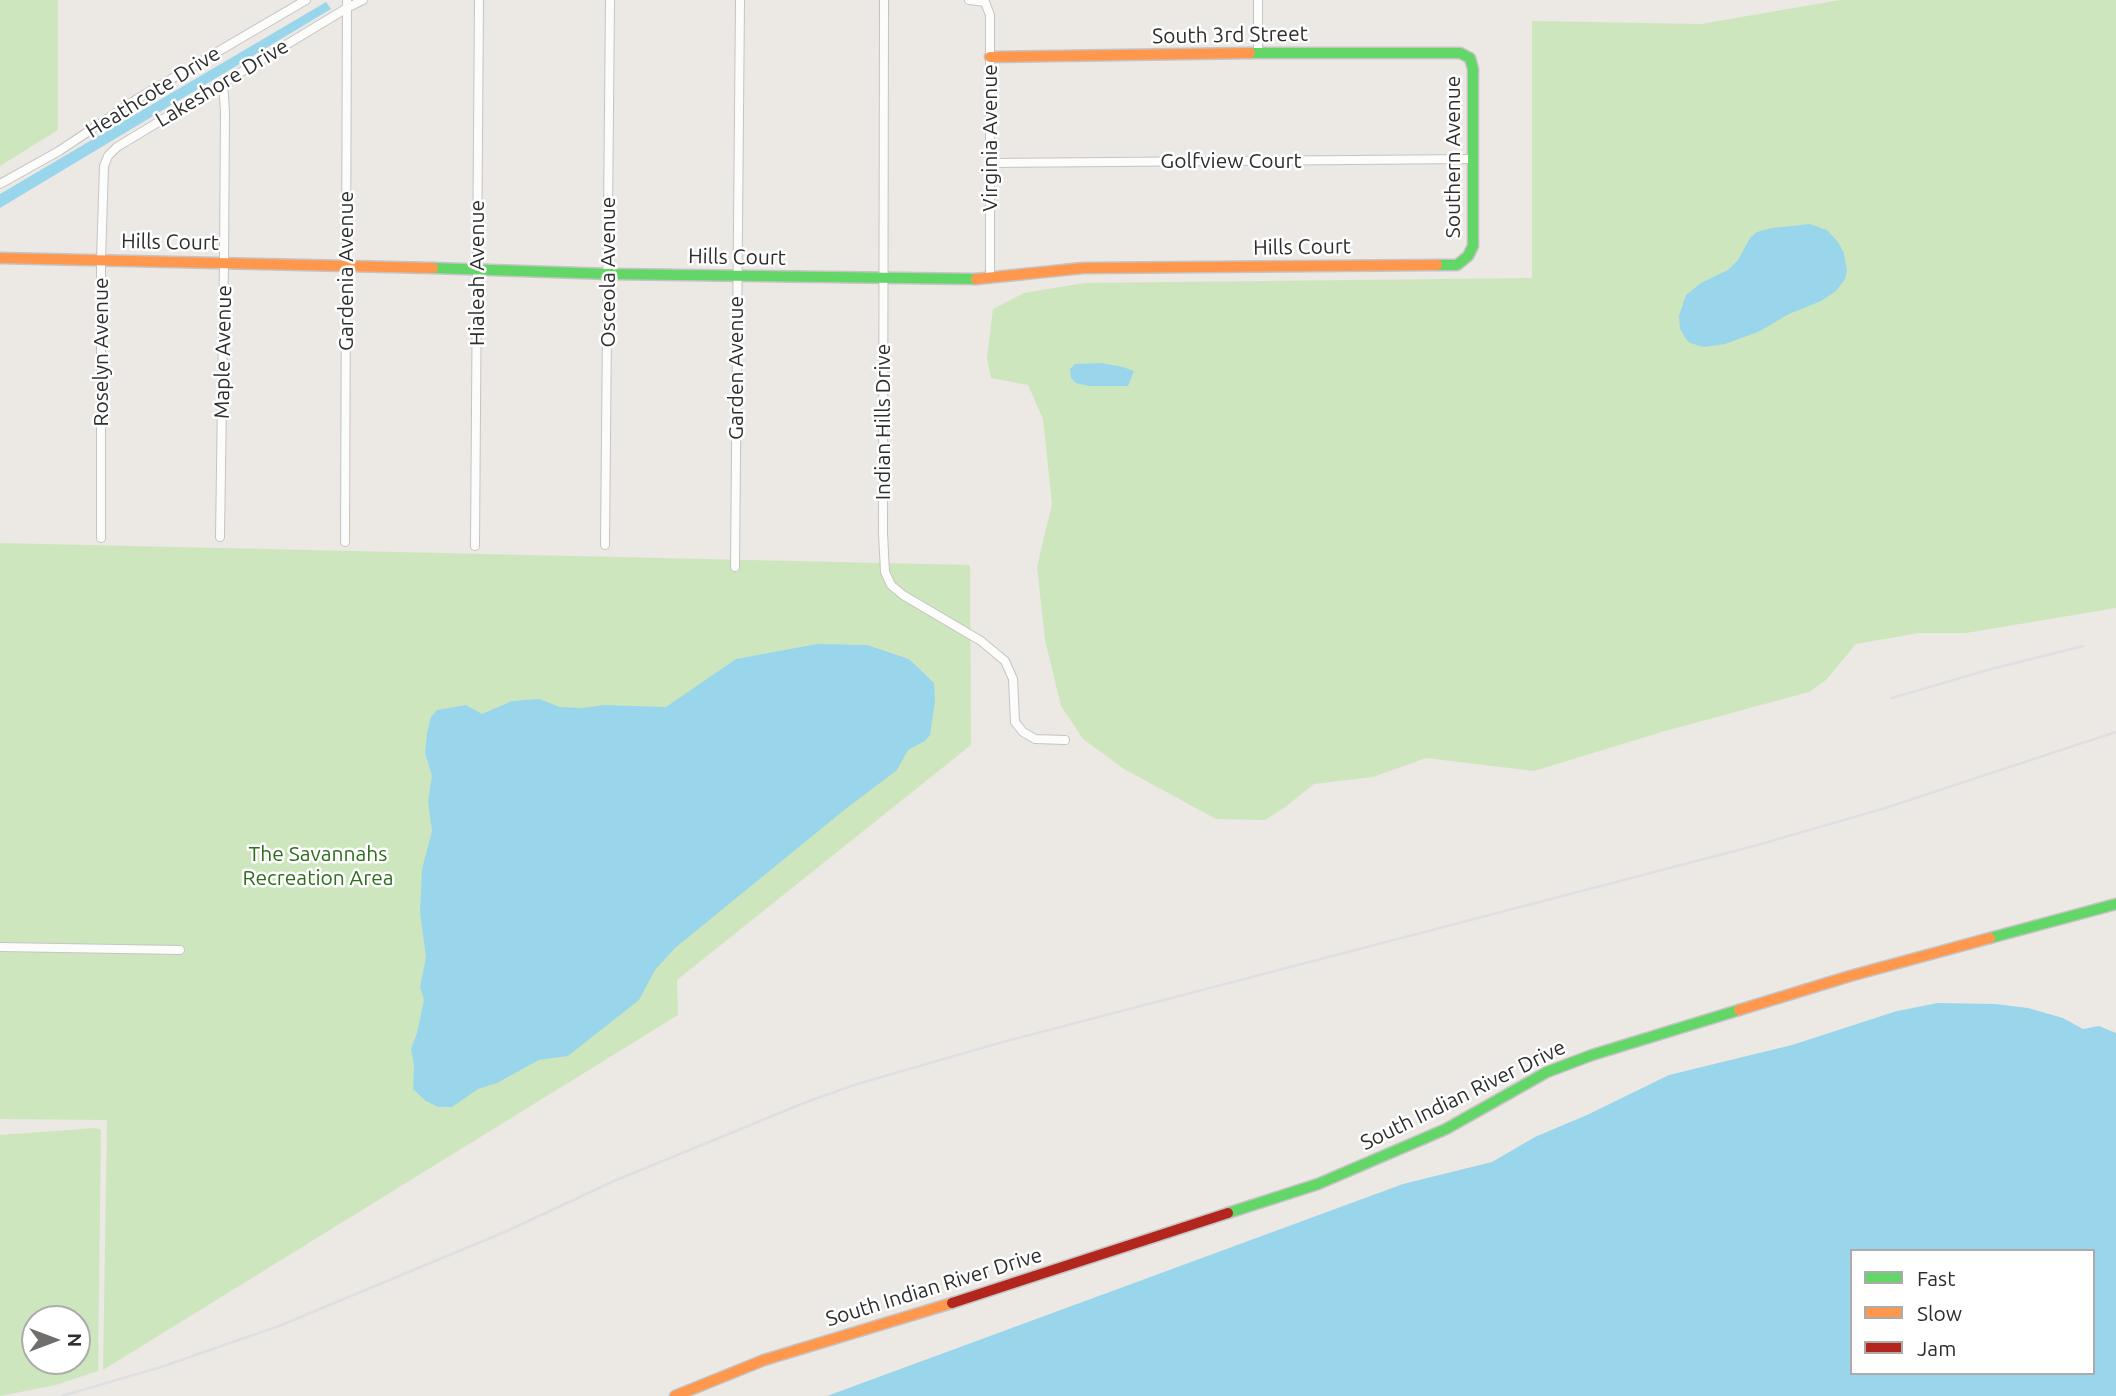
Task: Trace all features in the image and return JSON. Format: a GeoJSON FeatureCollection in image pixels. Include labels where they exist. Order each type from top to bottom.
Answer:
{"type":"FeatureCollection","features":[{"type":"Feature","properties":{"kind":"street","name":"Heathcote Drive"},"geometry":{"type":"LineString","coordinates":[[0,184],[59,151],[137,99],[306,0]]}},
{"type":"Feature","properties":{"kind":"street"},"geometry":{"type":"LineString","coordinates":[[347,4],[363,0]]}},
{"type":"Feature","properties":{"kind":"street","name":"Hialeah Avenue"},"geometry":{"type":"LineString","coordinates":[[475,546],[479,0]]}},
{"type":"Feature","properties":{"kind":"street","name":"Osceola Avenue"},"geometry":{"type":"LineString","coordinates":[[606,545],[610,0]]}},
{"type":"Feature","properties":{"kind":"street","name":"Garden Avenue"},"geometry":{"type":"LineString","coordinates":[[735,567],[740,0]]}},
{"type":"Feature","properties":{"kind":"street","name":"Indian Hills Drive"},"geometry":{"type":"LineString","coordinates":[[884,0],[885,572],[891,585],[903,595],[981,641],[1005,661],[1013,680],[1015,722],[1023,732],[1035,739],[1065,740]]}},
{"type":"Feature","properties":{"kind":"street","name":"Virginia Avenue"},"geometry":{"type":"LineString","coordinates":[[969,0],[985,2],[990,15],[990,276]]}},
{"type":"Feature","properties":{"kind":"street"},"geometry":{"type":"LineString","coordinates":[[1258,0],[1258,53]]}},
{"type":"Feature","properties":{"kind":"street","name":"Lakeshore Drive"},"geometry":{"type":"LineString","coordinates":[[104,166],[108,156],[117,147],[347,4]]}},
{"type":"Feature","properties":{"kind":"street","name":"Gardenia Avenue"},"geometry":{"type":"LineString","coordinates":[[345,542],[347,4]]}},
{"type":"Feature","properties":{"kind":"street","name":"South 3rd Street"},"geometry":{"type":"LineString","coordinates":[[990,57],[1460,53],[1470,58]]}},
{"type":"Feature","properties":{"kind":"street","name":"Southern Avenue"},"geometry":{"type":"LineString","coordinates":[[1468,256],[1473,246],[1473,69],[1470,58]]}},
{"type":"Feature","properties":{"kind":"street","name":"Maple Avenue"},"geometry":{"type":"LineString","coordinates":[[220,537],[225,112],[223,82]]}},
{"type":"Feature","properties":{"kind":"street","name":"Golfview Court"},"geometry":{"type":"LineString","coordinates":[[989,163],[1473,159]]}},
{"type":"Feature","properties":{"kind":"street","name":"Roselyn Avenue"},"geometry":{"type":"LineString","coordinates":[[101,538],[101,260],[104,166]]}},
{"type":"Feature","properties":{"kind":"street","name":"Hills Court"},"geometry":{"type":"LineString","coordinates":[[0,258],[347,265],[608,274],[975,279],[1083,268],[1457,265],[1468,256]]}},
{"type":"Feature","properties":{"kind":"street","name":"South Indian River Drive"},"geometry":{"type":"LineString","coordinates":[[675,1396],[764,1360],[972,1297],[1318,1184],[1446,1129],[1547,1072],[1592,1055],[1861,972],[2116,904]]}},
{"type":"Feature","properties":{"kind":"street"},"geometry":{"type":"LineString","coordinates":[[0,947],[180,950]]}},
{"type":"Feature","properties":{"kind":"green space"},"geometry":{"type":"Polygon","coordinates":[[[0,0],[58,0],[58,130],[0,166],[0,0]]]}},
{"type":"Feature","properties":{"kind":"green space"},"geometry":{"type":"Polygon","coordinates":[[[1840,0],[2116,0],[2116,608],[1966,633],[1919,633],[1856,644],[1826,680],[1809,692],[1665,731],[1534,771],[1426,758],[1373,777],[1314,784],[1265,820],[1216,819],[1124,769],[1083,739],[1061,706],[1045,640],[1037,567],[1052,504],[1043,419],[1028,385],[991,378],[987,358],[993,309],[1024,293],[1084,283],[1532,278],[1532,21],[1701,24],[1840,0]]]}},
{"type":"Feature","properties":{"kind":"green space","name":"The Savannahs Recreation Area"},"geometry":{"type":"Polygon","coordinates":[[[0,543],[970,565],[971,745],[677,980],[678,1015],[103,1370],[107,1120],[0,1119],[0,543]]]}},
{"type":"Feature","properties":{"kind":"green space"},"geometry":{"type":"Polygon","coordinates":[[[95,1128],[101,1130],[98,1371],[91,1373],[91,1305],[21,1305],[21,1375],[86,1375],[56,1385],[0,1396],[0,1135],[95,1128]]]}},
{"type":"Feature","properties":{"kind":"water"},"geometry":{"type":"Polygon","coordinates":[[[326,2],[331,9],[0,208],[0,194],[326,2]]]}},
{"type":"Feature","properties":{"kind":"water"},"geometry":{"type":"Polygon","coordinates":[[[1810,224],[1827,230],[1844,253],[1847,271],[1845,279],[1836,291],[1758,332],[1725,344],[1704,347],[1686,339],[1680,329],[1679,316],[1686,295],[1701,283],[1728,270],[1757,232],[1810,224]]]}},
{"type":"Feature","properties":{"kind":"water"},"geometry":{"type":"Polygon","coordinates":[[[1101,363],[1134,371],[1128,386],[1089,386],[1076,383],[1071,378],[1070,369],[1075,364],[1101,363]]]}},
{"type":"Feature","properties":{"kind":"water"},"geometry":{"type":"Polygon","coordinates":[[[817,644],[867,645],[909,659],[934,683],[935,701],[930,735],[925,741],[908,750],[897,770],[675,948],[655,970],[639,1000],[568,1056],[539,1060],[497,1083],[478,1089],[452,1107],[438,1107],[426,1101],[413,1089],[414,1065],[411,1049],[424,1000],[420,987],[426,957],[420,913],[422,869],[432,831],[428,802],[432,776],[425,753],[431,717],[437,710],[466,705],[482,714],[512,701],[539,699],[560,707],[666,707],[736,659],[817,644]]]}},
{"type":"Feature","properties":{"kind":"water"},"geometry":{"type":"Polygon","coordinates":[[[1938,1003],[1995,1004],[2028,1008],[2063,1018],[2083,1029],[2099,1026],[2116,1033],[2116,1396],[827,1396],[1403,1184],[1492,1162],[1535,1137],[1669,1075],[1792,1045],[1897,1011],[1938,1003]]]}},
{"type":"Feature","properties":{"kind":"railway"},"geometry":{"type":"LineString","coordinates":[[1892,698],[2083,646]]}},
{"type":"Feature","properties":{"kind":"railway"},"geometry":{"type":"LineString","coordinates":[[62,1396],[161,1367],[279,1326],[507,1231],[614,1181],[854,1085],[999,1043],[1754,846],[1882,809],[2116,732]]}},
{"type":"Feature","properties":{"kind":"traffic: fast"},"geometry":{"type":"LineString","coordinates":[[1250,53],[1460,53],[1470,58],[1473,69],[1473,246],[1468,256],[1457,265],[1437,265]]}},
{"type":"Feature","properties":{"kind":"traffic: fast"},"geometry":{"type":"LineString","coordinates":[[433,268],[609,274],[976,279]]}},
{"type":"Feature","properties":{"kind":"traffic: fast"},"geometry":{"type":"LineString","coordinates":[[1990,938],[2116,904]]}},
{"type":"Feature","properties":{"kind":"traffic: fast"},"geometry":{"type":"LineString","coordinates":[[1228,1213],[1318,1184],[1446,1129],[1547,1072],[1592,1055],[1739,1010]]}},
{"type":"Feature","properties":{"kind":"traffic: slow"},"geometry":{"type":"LineString","coordinates":[[990,57],[1250,53]]}},
{"type":"Feature","properties":{"kind":"traffic: slow"},"geometry":{"type":"LineString","coordinates":[[0,258],[433,268]]}},
{"type":"Feature","properties":{"kind":"traffic: slow"},"geometry":{"type":"LineString","coordinates":[[976,279],[1083,268],[1437,265]]}},
{"type":"Feature","properties":{"kind":"traffic: slow"},"geometry":{"type":"LineString","coordinates":[[1739,1010],[1990,938]]}},
{"type":"Feature","properties":{"kind":"traffic: slow"},"geometry":{"type":"LineString","coordinates":[[675,1396],[764,1360],[952,1303]]}},
{"type":"Feature","properties":{"kind":"traffic: jam"},"geometry":{"type":"LineString","coordinates":[[952,1303],[1228,1213]]}}]}
